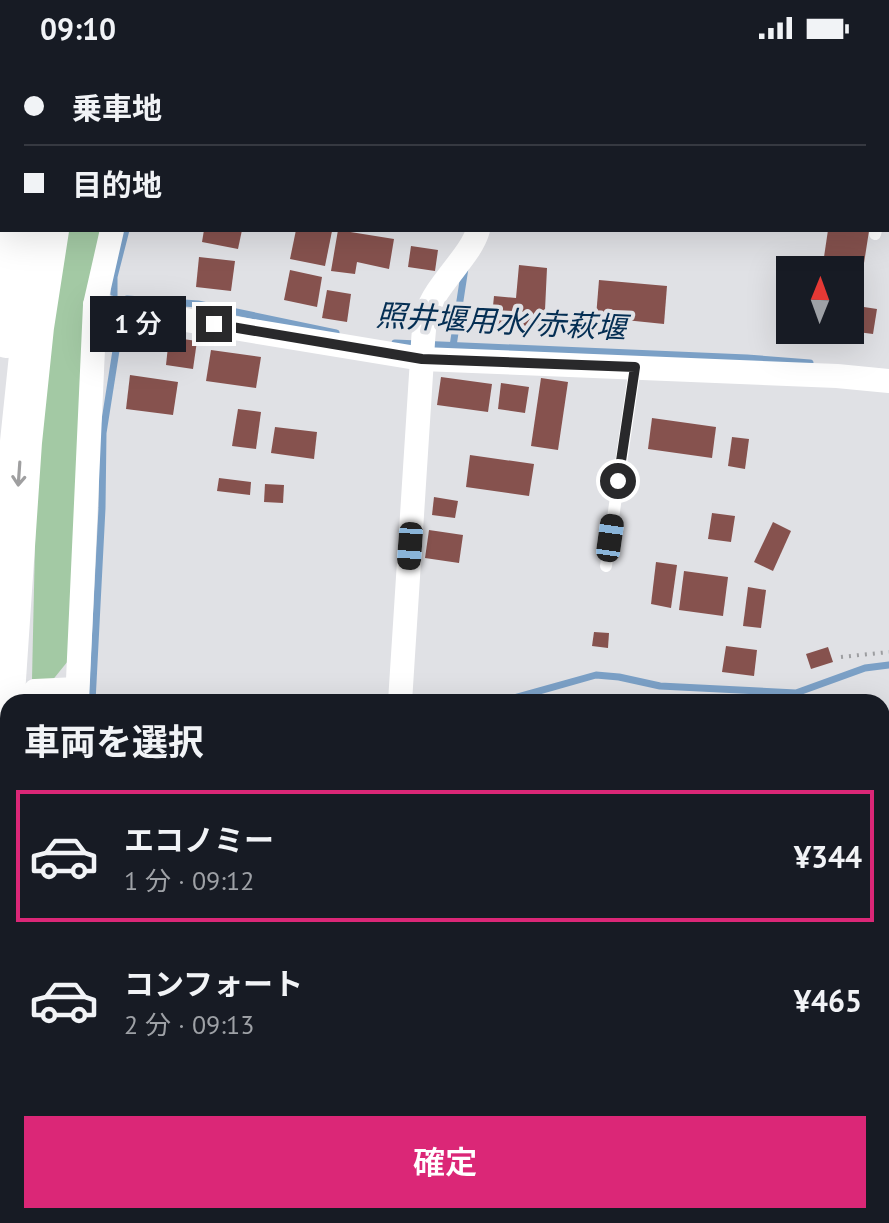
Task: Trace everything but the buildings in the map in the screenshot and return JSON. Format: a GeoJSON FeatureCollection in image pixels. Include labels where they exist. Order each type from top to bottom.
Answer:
{"type":"FeatureCollection","features":[{"type":"Feature","properties":{"kind":"highway"},"geometry":{"type":"LineString","coordinates":[[0,435],[14,232]]}},
{"type":"Feature","properties":{"kind":"highway"},"geometry":{"type":"LineString","coordinates":[[4,694],[21,442],[33,327],[48,232]]}},
{"type":"Feature","properties":{"kind":"street"},"geometry":{"type":"LineString","coordinates":[[77,694],[95,305],[112,232]]}},
{"type":"Feature","properties":{"kind":"street"},"geometry":{"type":"LineString","coordinates":[[401,694],[427,312],[478,232]]}},
{"type":"Feature","properties":{"kind":"street"},"geometry":{"type":"LineString","coordinates":[[95,305],[422,359],[837,376],[889,381]]}},
{"type":"Feature","properties":{"kind":"street"},"geometry":{"type":"LineString","coordinates":[[35,691],[60,694]]}},
{"type":"Feature","properties":{"kind":"lane"},"geometry":{"type":"LineString","coordinates":[[606,566],[635,367]]}},
{"type":"Feature","properties":{"kind":"path"},"geometry":{"type":"LineString","coordinates":[[841,657],[889,652]]}},
{"type":"Feature","properties":{"kind":"green space"},"geometry":{"type":"Polygon","coordinates":[[[61,232],[100,232],[68,661],[51,682],[32,679],[37,453],[61,232]]]}},
{"type":"Feature","properties":{"kind":"waterway"},"geometry":{"type":"LineString","coordinates":[[114,302],[114,277],[125,232]]}},
{"type":"Feature","properties":{"kind":"waterway"},"geometry":{"type":"LineString","coordinates":[[453,346],[465,268]]}},
{"type":"Feature","properties":{"kind":"waterway","name":"照井堰用水/赤萩堰"},"geometry":{"type":"LineString","coordinates":[[127,299],[198,304],[336,333]]}},
{"type":"Feature","properties":{"kind":"waterway"},"geometry":{"type":"LineString","coordinates":[[92,694],[103,433],[120,325],[117,314]]}},
{"type":"Feature","properties":{"kind":"waterway","name":"照井堰用水/赤萩堰"},"geometry":{"type":"LineString","coordinates":[[395,343],[810,363]]}},
{"type":"Feature","properties":{"kind":"waterway"},"geometry":{"type":"LineString","coordinates":[[528,694],[596,675],[660,686],[796,693],[865,668],[889,665]]}},
{"type":"Feature","properties":{"kind":"route"},"geometry":{"type":"LineString","coordinates":[[214,324],[422,359],[635,367],[618,481]]}}]}
